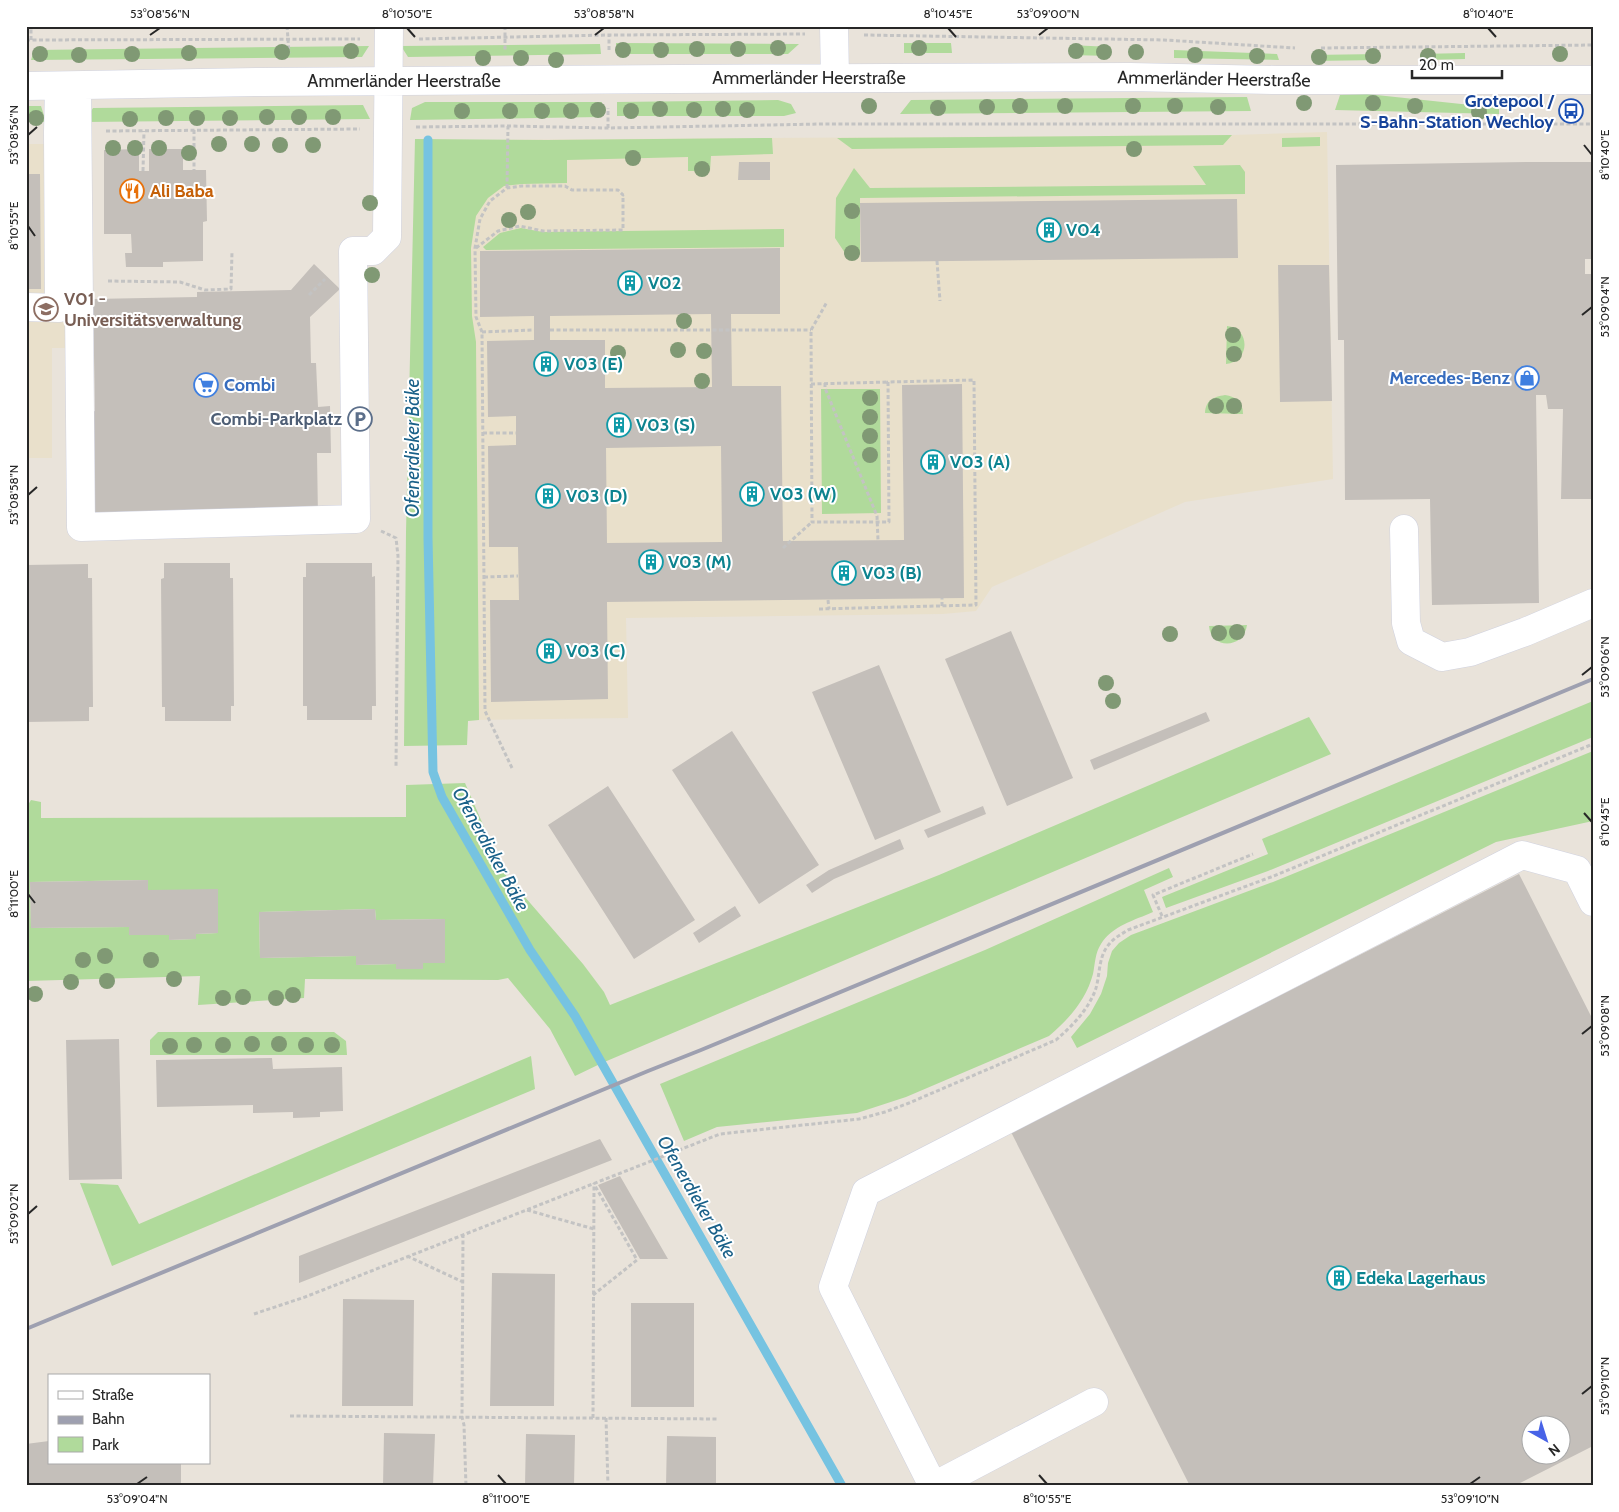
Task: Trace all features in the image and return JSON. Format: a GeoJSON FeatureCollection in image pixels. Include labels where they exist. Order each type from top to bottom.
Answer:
{"type":"FeatureCollection","features":[{"type":"Feature","properties":{"kind":"street"},"geometry":{"type":"LineString","coordinates":[[834,30],[835,78]]}},
{"type":"Feature","properties":{"kind":"street"},"geometry":{"type":"LineString","coordinates":[[68,86],[77,130],[81,527],[356,519],[353,251],[373,250],[387,237],[389,32]]}},
{"type":"Feature","properties":{"kind":"street","name":"Ammerländer Heerstraße"},"geometry":{"type":"LineString","coordinates":[[26,86],[261,82],[835,78],[1593,80]]}},
{"type":"Feature","properties":{"kind":"street"},"geometry":{"type":"LineString","coordinates":[[26,307],[58,308],[58,132],[68,86]]}},
{"type":"Feature","properties":{"kind":"street"},"geometry":{"type":"LineString","coordinates":[[1404,529],[1406,623],[1411,641],[1442,657],[1470,652],[1498,642],[1593,603]]}},
{"type":"Feature","properties":{"kind":"street"},"geometry":{"type":"LineString","coordinates":[[1094,1402],[934,1486],[833,1287],[866,1192],[1522,855],[1577,870],[1593,902]]}},
{"type":"Feature","properties":{"kind":"path"},"geometry":{"type":"LineString","coordinates":[[31,26],[31,40]]}},
{"type":"Feature","properties":{"kind":"path"},"geometry":{"type":"LineString","coordinates":[[26,40],[389,32],[609,35],[834,30],[1164,40],[1299,48]]}},
{"type":"Feature","properties":{"kind":"path"},"geometry":{"type":"LineString","coordinates":[[1318,48],[1593,45]]}},
{"type":"Feature","properties":{"kind":"path"},"geometry":{"type":"LineString","coordinates":[[77,130],[144,131],[454,126],[608,128],[823,124],[1593,124]]}},
{"type":"Feature","properties":{"kind":"path"},"geometry":{"type":"LineString","coordinates":[[507,188],[508,126]]}},
{"type":"Feature","properties":{"kind":"path"},"geometry":{"type":"LineString","coordinates":[[194,130],[194,170]]}},
{"type":"Feature","properties":{"kind":"path"},"geometry":{"type":"LineString","coordinates":[[143,171],[144,131]]}},
{"type":"Feature","properties":{"kind":"path"},"geometry":{"type":"LineString","coordinates":[[475,248],[498,231],[520,226],[544,230],[623,230],[624,195],[618,190],[572,190],[565,186],[507,188],[490,201],[480,219],[475,248],[476,317],[482,332],[485,711],[512,768]]}},
{"type":"Feature","properties":{"kind":"path"},"geometry":{"type":"LineString","coordinates":[[80,280],[180,282],[205,290],[231,290],[232,252]]}},
{"type":"Feature","properties":{"kind":"path"},"geometry":{"type":"LineString","coordinates":[[937,261],[940,301]]}},
{"type":"Feature","properties":{"kind":"path"},"geometry":{"type":"LineString","coordinates":[[812,522],[810,330],[827,302]]}},
{"type":"Feature","properties":{"kind":"path"},"geometry":{"type":"LineString","coordinates":[[482,332],[534,330]]}},
{"type":"Feature","properties":{"kind":"path"},"geometry":{"type":"LineString","coordinates":[[550,330],[810,330]]}},
{"type":"Feature","properties":{"kind":"path"},"geometry":{"type":"LineString","coordinates":[[811,384],[974,380],[976,606],[819,609]]}},
{"type":"Feature","properties":{"kind":"path"},"geometry":{"type":"LineString","coordinates":[[783,548],[812,522],[889,522],[888,382]]}},
{"type":"Feature","properties":{"kind":"path"},"geometry":{"type":"LineString","coordinates":[[825,383],[825,388],[877,516],[878,540]]}},
{"type":"Feature","properties":{"kind":"path"},"geometry":{"type":"LineString","coordinates":[[483,433],[516,433]]}},
{"type":"Feature","properties":{"kind":"path"},"geometry":{"type":"LineString","coordinates":[[356,519],[396,538],[398,556],[396,767]]}},
{"type":"Feature","properties":{"kind":"path"},"geometry":{"type":"LineString","coordinates":[[484,577],[518,576]]}},
{"type":"Feature","properties":{"kind":"path"},"geometry":{"type":"LineString","coordinates":[[942,598],[942,606]]}},
{"type":"Feature","properties":{"kind":"path"},"geometry":{"type":"LineString","coordinates":[[828,600],[829,609]]}},
{"type":"Feature","properties":{"kind":"path"},"geometry":{"type":"LineString","coordinates":[[254,1314],[305,1297],[720,1134],[859,1119],[917,1100],[1056,1040],[1075,1022],[1094,992],[1106,948],[1115,938],[1128,930],[1271,877],[1593,744]]}},
{"type":"Feature","properties":{"kind":"path"},"geometry":{"type":"LineString","coordinates":[[1162,916],[1154,895],[1253,854]]}},
{"type":"Feature","properties":{"kind":"path"},"geometry":{"type":"LineString","coordinates":[[593,1418],[594,1183]]}},
{"type":"Feature","properties":{"kind":"path"},"geometry":{"type":"LineString","coordinates":[[593,1295],[637,1260],[594,1183]]}},
{"type":"Feature","properties":{"kind":"path"},"geometry":{"type":"LineString","coordinates":[[525,1210],[594,1229]]}},
{"type":"Feature","properties":{"kind":"path"},"geometry":{"type":"LineString","coordinates":[[463,1234],[462,1417],[464,1425],[466,1486]]}},
{"type":"Feature","properties":{"kind":"path"},"geometry":{"type":"LineString","coordinates":[[407,1256],[463,1282]]}},
{"type":"Feature","properties":{"kind":"path"},"geometry":{"type":"LineString","coordinates":[[290,1416],[718,1418]]}},
{"type":"Feature","properties":{"kind":"path"},"geometry":{"type":"LineString","coordinates":[[606,1418],[608,1486]]}},
{"type":"Feature","properties":{"kind":"shaded area"},"geometry":{"type":"Polygon","coordinates":[[[1327,132],[1333,479],[1185,502],[992,587],[976,611],[943,614],[626,618],[628,718],[468,720],[466,140],[1232,135],[1327,132]]]}},
{"type":"Feature","properties":{"kind":"shaded area","name":"V01 - Universitätsverwaltung"},"geometry":{"type":"Polygon","coordinates":[[[26,144],[65,144],[66,348],[52,348],[52,458],[26,458],[26,144]]]}},
{"type":"Feature","properties":{"kind":"green space"},"geometry":{"type":"Polygon","coordinates":[[[616,43],[799,44],[788,54],[616,54],[616,43]]]}},
{"type":"Feature","properties":{"kind":"green space"},"geometry":{"type":"Polygon","coordinates":[[[904,43],[951,43],[952,53],[904,53],[904,43]]]}},
{"type":"Feature","properties":{"kind":"green space"},"geometry":{"type":"Polygon","coordinates":[[[600,44],[601,54],[408,57],[401,46],[600,44]]]}},
{"type":"Feature","properties":{"kind":"green space"},"geometry":{"type":"Polygon","coordinates":[[[1070,45],[1111,47],[1111,56],[1069,55],[1070,45]]]}},
{"type":"Feature","properties":{"kind":"green space"},"geometry":{"type":"Polygon","coordinates":[[[369,46],[362,57],[31,60],[34,50],[369,46]]]}},
{"type":"Feature","properties":{"kind":"green space"},"geometry":{"type":"Polygon","coordinates":[[[1174,50],[1277,54],[1279,60],[1174,58],[1174,50]]]}},
{"type":"Feature","properties":{"kind":"green space"},"geometry":{"type":"Polygon","coordinates":[[[1465,53],[1465,59],[1420,60],[1420,54],[1465,53]]]}},
{"type":"Feature","properties":{"kind":"green space"},"geometry":{"type":"Polygon","coordinates":[[[1379,54],[1379,60],[1313,61],[1311,55],[1379,54]]]}},
{"type":"Feature","properties":{"kind":"green space"},"geometry":{"type":"Polygon","coordinates":[[[1367,94],[1499,108],[1499,114],[1335,110],[1340,95],[1367,94]]]}},
{"type":"Feature","properties":{"kind":"green space"},"geometry":{"type":"Polygon","coordinates":[[[1247,97],[1251,111],[900,114],[911,100],[1247,97]]]}},
{"type":"Feature","properties":{"kind":"green space"},"geometry":{"type":"Polygon","coordinates":[[[778,100],[791,104],[796,113],[784,116],[617,116],[617,102],[778,100]]]}},
{"type":"Feature","properties":{"kind":"green space"},"geometry":{"type":"Polygon","coordinates":[[[425,102],[602,102],[600,117],[410,120],[412,108],[425,102]]]}},
{"type":"Feature","properties":{"kind":"green space"},"geometry":{"type":"Polygon","coordinates":[[[363,105],[370,119],[84,122],[93,108],[363,105]]]}},
{"type":"Feature","properties":{"kind":"green space"},"geometry":{"type":"Polygon","coordinates":[[[26,106],[41,106],[46,122],[26,122],[26,106]]]}},
{"type":"Feature","properties":{"kind":"green space"},"geometry":{"type":"Polygon","coordinates":[[[1232,135],[1223,145],[852,149],[837,138],[1232,135]]]}},
{"type":"Feature","properties":{"kind":"green space"},"geometry":{"type":"Polygon","coordinates":[[[1320,137],[1320,146],[1282,147],[1282,138],[1320,137]]]}},
{"type":"Feature","properties":{"kind":"green space"},"geometry":{"type":"Polygon","coordinates":[[[772,138],[773,154],[711,156],[710,171],[688,171],[688,157],[567,160],[567,183],[504,186],[488,198],[476,216],[471,248],[472,316],[476,342],[479,720],[468,721],[467,745],[404,746],[406,532],[415,139],[772,138]]]}},
{"type":"Feature","properties":{"kind":"green space"},"geometry":{"type":"Polygon","coordinates":[[[1240,165],[1245,172],[1245,194],[860,198],[860,253],[845,253],[835,238],[836,198],[854,168],[870,188],[1206,185],[1193,166],[1240,165]]]}},
{"type":"Feature","properties":{"kind":"green space"},"geometry":{"type":"Polygon","coordinates":[[[521,228],[543,232],[784,229],[784,247],[486,250],[483,247],[500,233],[521,228]]]}},
{"type":"Feature","properties":{"kind":"green space"},"geometry":{"type":"Polygon","coordinates":[[[1227,326],[1235,328],[1240,332],[1244,338],[1244,345],[1240,358],[1226,364],[1227,326]]]}},
{"type":"Feature","properties":{"kind":"green space"},"geometry":{"type":"Polygon","coordinates":[[[821,389],[880,389],[881,513],[822,514],[821,389]]]}},
{"type":"Feature","properties":{"kind":"green space"},"geometry":{"type":"Polygon","coordinates":[[[1225,395],[1238,400],[1242,406],[1243,414],[1205,413],[1207,405],[1211,400],[1225,395]]]}},
{"type":"Feature","properties":{"kind":"green space"},"geometry":{"type":"Polygon","coordinates":[[[1247,625],[1245,633],[1240,639],[1228,644],[1221,643],[1215,639],[1211,634],[1209,626],[1247,625]]]}},
{"type":"Feature","properties":{"kind":"green space"},"geometry":{"type":"Polygon","coordinates":[[[1593,701],[1593,737],[1268,871],[1166,908],[1162,897],[1268,854],[1262,839],[1593,701]]]}},
{"type":"Feature","properties":{"kind":"green space"},"geometry":{"type":"Polygon","coordinates":[[[1309,717],[1331,754],[575,1076],[550,1029],[508,978],[498,980],[305,979],[304,998],[198,1005],[200,976],[26,981],[26,808],[31,800],[41,802],[41,818],[406,817],[406,785],[465,783],[504,873],[583,964],[604,992],[610,1005],[939,875],[1309,717]],[[148,880],[30,882],[31,928],[129,927],[129,935],[169,935],[169,940],[195,939],[196,934],[218,933],[218,890],[148,890],[148,880]],[[375,909],[259,912],[260,958],[356,956],[356,965],[396,964],[396,969],[423,969],[423,963],[445,963],[445,919],[376,920],[375,909]]]}},
{"type":"Feature","properties":{"kind":"green space"},"geometry":{"type":"Polygon","coordinates":[[[1593,751],[1593,821],[1496,842],[1077,1048],[1071,1037],[1090,1014],[1101,994],[1112,951],[1119,943],[1131,935],[1273,882],[1593,751]]]}},
{"type":"Feature","properties":{"kind":"green space"},"geometry":{"type":"Polygon","coordinates":[[[1169,868],[1173,877],[1144,890],[1153,912],[1124,924],[1106,938],[1098,951],[1090,983],[1081,1001],[1070,1016],[1049,1036],[906,1097],[857,1113],[717,1127],[684,1141],[660,1084],[985,950],[1169,868]]]}},
{"type":"Feature","properties":{"kind":"green space"},"geometry":{"type":"Polygon","coordinates":[[[158,1032],[334,1032],[346,1041],[347,1055],[150,1055],[150,1040],[158,1032]]]}},
{"type":"Feature","properties":{"kind":"green space"},"geometry":{"type":"Polygon","coordinates":[[[531,1056],[535,1089],[112,1266],[80,1183],[118,1185],[139,1224],[531,1056]]]}},
{"type":"Feature","properties":{"kind":"building"},"geometry":{"type":"Polygon","coordinates":[[[139,149],[139,171],[149,171],[149,149],[183,149],[183,170],[206,170],[207,221],[203,222],[203,261],[163,262],[163,267],[126,267],[125,253],[132,253],[131,234],[104,234],[104,150],[139,149]]]}},
{"type":"Feature","properties":{"kind":"building"},"geometry":{"type":"Polygon","coordinates":[[[739,162],[770,162],[770,180],[738,180],[739,162]]]}},
{"type":"Feature","properties":{"kind":"building"},"geometry":{"type":"Polygon","coordinates":[[[1591,162],[1591,259],[1585,259],[1585,274],[1593,274],[1593,499],[1561,499],[1563,409],[1548,409],[1546,395],[1536,395],[1539,603],[1432,605],[1430,499],[1345,500],[1344,340],[1338,340],[1336,165],[1591,162]]]}},
{"type":"Feature","properties":{"kind":"building"},"geometry":{"type":"Polygon","coordinates":[[[26,174],[40,174],[41,289],[26,289],[26,174]]]}},
{"type":"Feature","properties":{"kind":"building","name":"V04"},"geometry":{"type":"Polygon","coordinates":[[[1237,199],[1238,258],[861,262],[860,203],[1237,199]]]}},
{"type":"Feature","properties":{"kind":"building"},"geometry":{"type":"Polygon","coordinates":[[[780,248],[780,314],[731,314],[732,386],[781,386],[783,541],[904,540],[902,385],[962,384],[964,598],[607,602],[608,699],[491,702],[490,600],[519,600],[518,547],[489,547],[488,446],[516,445],[516,416],[488,417],[487,341],[534,340],[534,316],[480,317],[480,251],[780,248]],[[711,314],[550,316],[550,340],[605,340],[605,388],[712,387],[711,314]],[[721,446],[606,448],[607,543],[722,542],[721,446]]]}},
{"type":"Feature","properties":{"kind":"building","name":"Combi"},"geometry":{"type":"Polygon","coordinates":[[[314,264],[340,289],[310,317],[311,363],[316,363],[318,407],[330,406],[331,453],[317,453],[318,518],[104,521],[91,509],[91,412],[95,411],[93,299],[197,297],[197,292],[291,290],[314,264]]]}},
{"type":"Feature","properties":{"kind":"building"},"geometry":{"type":"Polygon","coordinates":[[[1278,265],[1329,265],[1332,401],[1280,402],[1278,265]]]}},
{"type":"Feature","properties":{"kind":"building"},"geometry":{"type":"Polygon","coordinates":[[[164,563],[230,563],[230,578],[233,578],[234,706],[231,706],[231,721],[165,721],[165,707],[162,707],[161,579],[164,578],[164,563]]]}},
{"type":"Feature","properties":{"kind":"building"},"geometry":{"type":"Polygon","coordinates":[[[306,563],[372,563],[372,577],[375,576],[376,706],[372,706],[372,720],[307,720],[307,706],[303,706],[303,577],[306,577],[306,563]]]}},
{"type":"Feature","properties":{"kind":"building"},"geometry":{"type":"Polygon","coordinates":[[[88,564],[88,578],[92,578],[93,707],[89,707],[89,721],[26,722],[26,565],[88,564]]]}},
{"type":"Feature","properties":{"kind":"building"},"geometry":{"type":"Polygon","coordinates":[[[1011,631],[1073,778],[1007,806],[945,659],[1011,631]]]}},
{"type":"Feature","properties":{"kind":"building"},"geometry":{"type":"Polygon","coordinates":[[[879,665],[941,812],[875,840],[812,692],[879,665]]]}},
{"type":"Feature","properties":{"kind":"building"},"geometry":{"type":"Polygon","coordinates":[[[1206,712],[1210,721],[1094,770],[1090,760],[1206,712]]]}},
{"type":"Feature","properties":{"kind":"building"},"geometry":{"type":"Polygon","coordinates":[[[732,731],[819,865],[759,904],[672,770],[732,731]]]}},
{"type":"Feature","properties":{"kind":"building"},"geometry":{"type":"Polygon","coordinates":[[[608,786],[695,920],[634,959],[548,825],[608,786]]]}},
{"type":"Feature","properties":{"kind":"building"},"geometry":{"type":"Polygon","coordinates":[[[983,806],[986,814],[928,838],[924,830],[983,806]]]}},
{"type":"Feature","properties":{"kind":"building"},"geometry":{"type":"Polygon","coordinates":[[[900,839],[904,849],[834,879],[812,893],[806,885],[829,870],[900,839]]]}},
{"type":"Feature","properties":{"kind":"building","name":"Edeka Lagerhaus"},"geometry":{"type":"Polygon","coordinates":[[[1519,874],[1593,1020],[1593,1446],[1572,1457],[1572,1414],[1522,1414],[1522,1464],[1557,1464],[1514,1486],[1190,1486],[1011,1132],[1519,874]]]}},
{"type":"Feature","properties":{"kind":"building"},"geometry":{"type":"Polygon","coordinates":[[[148,880],[148,890],[218,889],[218,933],[196,934],[196,939],[169,940],[169,935],[129,935],[129,927],[31,928],[30,882],[148,880]]]}},
{"type":"Feature","properties":{"kind":"building"},"geometry":{"type":"Polygon","coordinates":[[[735,906],[741,916],[699,943],[693,933],[735,906]]]}},
{"type":"Feature","properties":{"kind":"building"},"geometry":{"type":"Polygon","coordinates":[[[375,909],[376,920],[445,919],[445,963],[423,963],[423,969],[396,969],[396,964],[356,965],[356,956],[260,958],[259,912],[375,909]]]}},
{"type":"Feature","properties":{"kind":"building"},"geometry":{"type":"Polygon","coordinates":[[[119,1039],[122,1179],[69,1180],[66,1040],[119,1039]]]}},
{"type":"Feature","properties":{"kind":"building"},"geometry":{"type":"Polygon","coordinates":[[[272,1058],[273,1069],[342,1067],[343,1111],[320,1112],[320,1117],[293,1118],[293,1112],[253,1113],[253,1105],[157,1107],[156,1060],[272,1058]]]}},
{"type":"Feature","properties":{"kind":"building"},"geometry":{"type":"Polygon","coordinates":[[[600,1139],[612,1160],[299,1283],[299,1256],[600,1139]]]}},
{"type":"Feature","properties":{"kind":"building"},"geometry":{"type":"Polygon","coordinates":[[[620,1176],[668,1259],[640,1259],[598,1185],[620,1176]]]}},
{"type":"Feature","properties":{"kind":"building"},"geometry":{"type":"Polygon","coordinates":[[[492,1273],[555,1274],[554,1406],[490,1406],[492,1273]]]}},
{"type":"Feature","properties":{"kind":"building"},"geometry":{"type":"Polygon","coordinates":[[[343,1299],[414,1300],[413,1406],[342,1406],[343,1299]]]}},
{"type":"Feature","properties":{"kind":"building"},"geometry":{"type":"Polygon","coordinates":[[[631,1303],[694,1303],[694,1407],[631,1407],[631,1303]]]}},
{"type":"Feature","properties":{"kind":"building"},"geometry":{"type":"Polygon","coordinates":[[[384,1433],[435,1434],[433,1486],[383,1486],[384,1433]]]}},
{"type":"Feature","properties":{"kind":"building"},"geometry":{"type":"Polygon","coordinates":[[[526,1434],[575,1435],[574,1486],[525,1486],[526,1434]]]}},
{"type":"Feature","properties":{"kind":"building"},"geometry":{"type":"Polygon","coordinates":[[[667,1436],[716,1437],[716,1486],[666,1486],[667,1436]]]}},
{"type":"Feature","properties":{"kind":"building"},"geometry":{"type":"Polygon","coordinates":[[[48,1441],[48,1464],[181,1464],[181,1486],[26,1486],[26,1444],[48,1441]]]}},
{"type":"Feature","properties":{"kind":"waterway","name":"Ofenerdieker Bäke"},"geometry":{"type":"LineString","coordinates":[[428,140],[428,538],[433,772],[442,797],[530,950],[575,1016],[842,1486]]}},
{"type":"Feature","properties":{"kind":"railway"},"geometry":{"type":"LineString","coordinates":[[26,1329],[1593,679]]}},
{"type":"Feature","properties":{"kind":"place","name":"Grotepool / S-Bahn-Station Wechloy"},"geometry":{"type":"Point","coordinates":[1571,111]}},
{"type":"Feature","properties":{"kind":"place","name":"Ali Baba"},"geometry":{"type":"Point","coordinates":[132,191]}},
{"type":"Feature","properties":{"kind":"place","name":"V04"},"geometry":{"type":"Point","coordinates":[1049,230]}},
{"type":"Feature","properties":{"kind":"place","name":"V02"},"geometry":{"type":"Point","coordinates":[630,283]}},
{"type":"Feature","properties":{"kind":"place","name":"V01 - Universitätsverwaltung"},"geometry":{"type":"Point","coordinates":[46,309]}},
{"type":"Feature","properties":{"kind":"place","name":"V03 (E)"},"geometry":{"type":"Point","coordinates":[546,364]}},
{"type":"Feature","properties":{"kind":"place","name":"Mercedes-Benz"},"geometry":{"type":"Point","coordinates":[1527,378]}},
{"type":"Feature","properties":{"kind":"place","name":"Combi"},"geometry":{"type":"Point","coordinates":[206,385]}},
{"type":"Feature","properties":{"kind":"place","name":"Combi-Parkplatz"},"geometry":{"type":"Point","coordinates":[360,419]}},
{"type":"Feature","properties":{"kind":"place","name":"V03 (S)"},"geometry":{"type":"Point","coordinates":[619,425]}},
{"type":"Feature","properties":{"kind":"place","name":"V03 (A)"},"geometry":{"type":"Point","coordinates":[933,462]}},
{"type":"Feature","properties":{"kind":"place","name":"V03 (W)"},"geometry":{"type":"Point","coordinates":[752,494]}},
{"type":"Feature","properties":{"kind":"place","name":"V03 (D)"},"geometry":{"type":"Point","coordinates":[548,496]}},
{"type":"Feature","properties":{"kind":"place","name":"V03 (M)"},"geometry":{"type":"Point","coordinates":[651,562]}},
{"type":"Feature","properties":{"kind":"place","name":"V03 (B)"},"geometry":{"type":"Point","coordinates":[844,573]}},
{"type":"Feature","properties":{"kind":"place","name":"V03 (C)"},"geometry":{"type":"Point","coordinates":[549,651]}},
{"type":"Feature","properties":{"kind":"place","name":"Edeka Lagerhaus"},"geometry":{"type":"Point","coordinates":[1339,1278]}}]}
